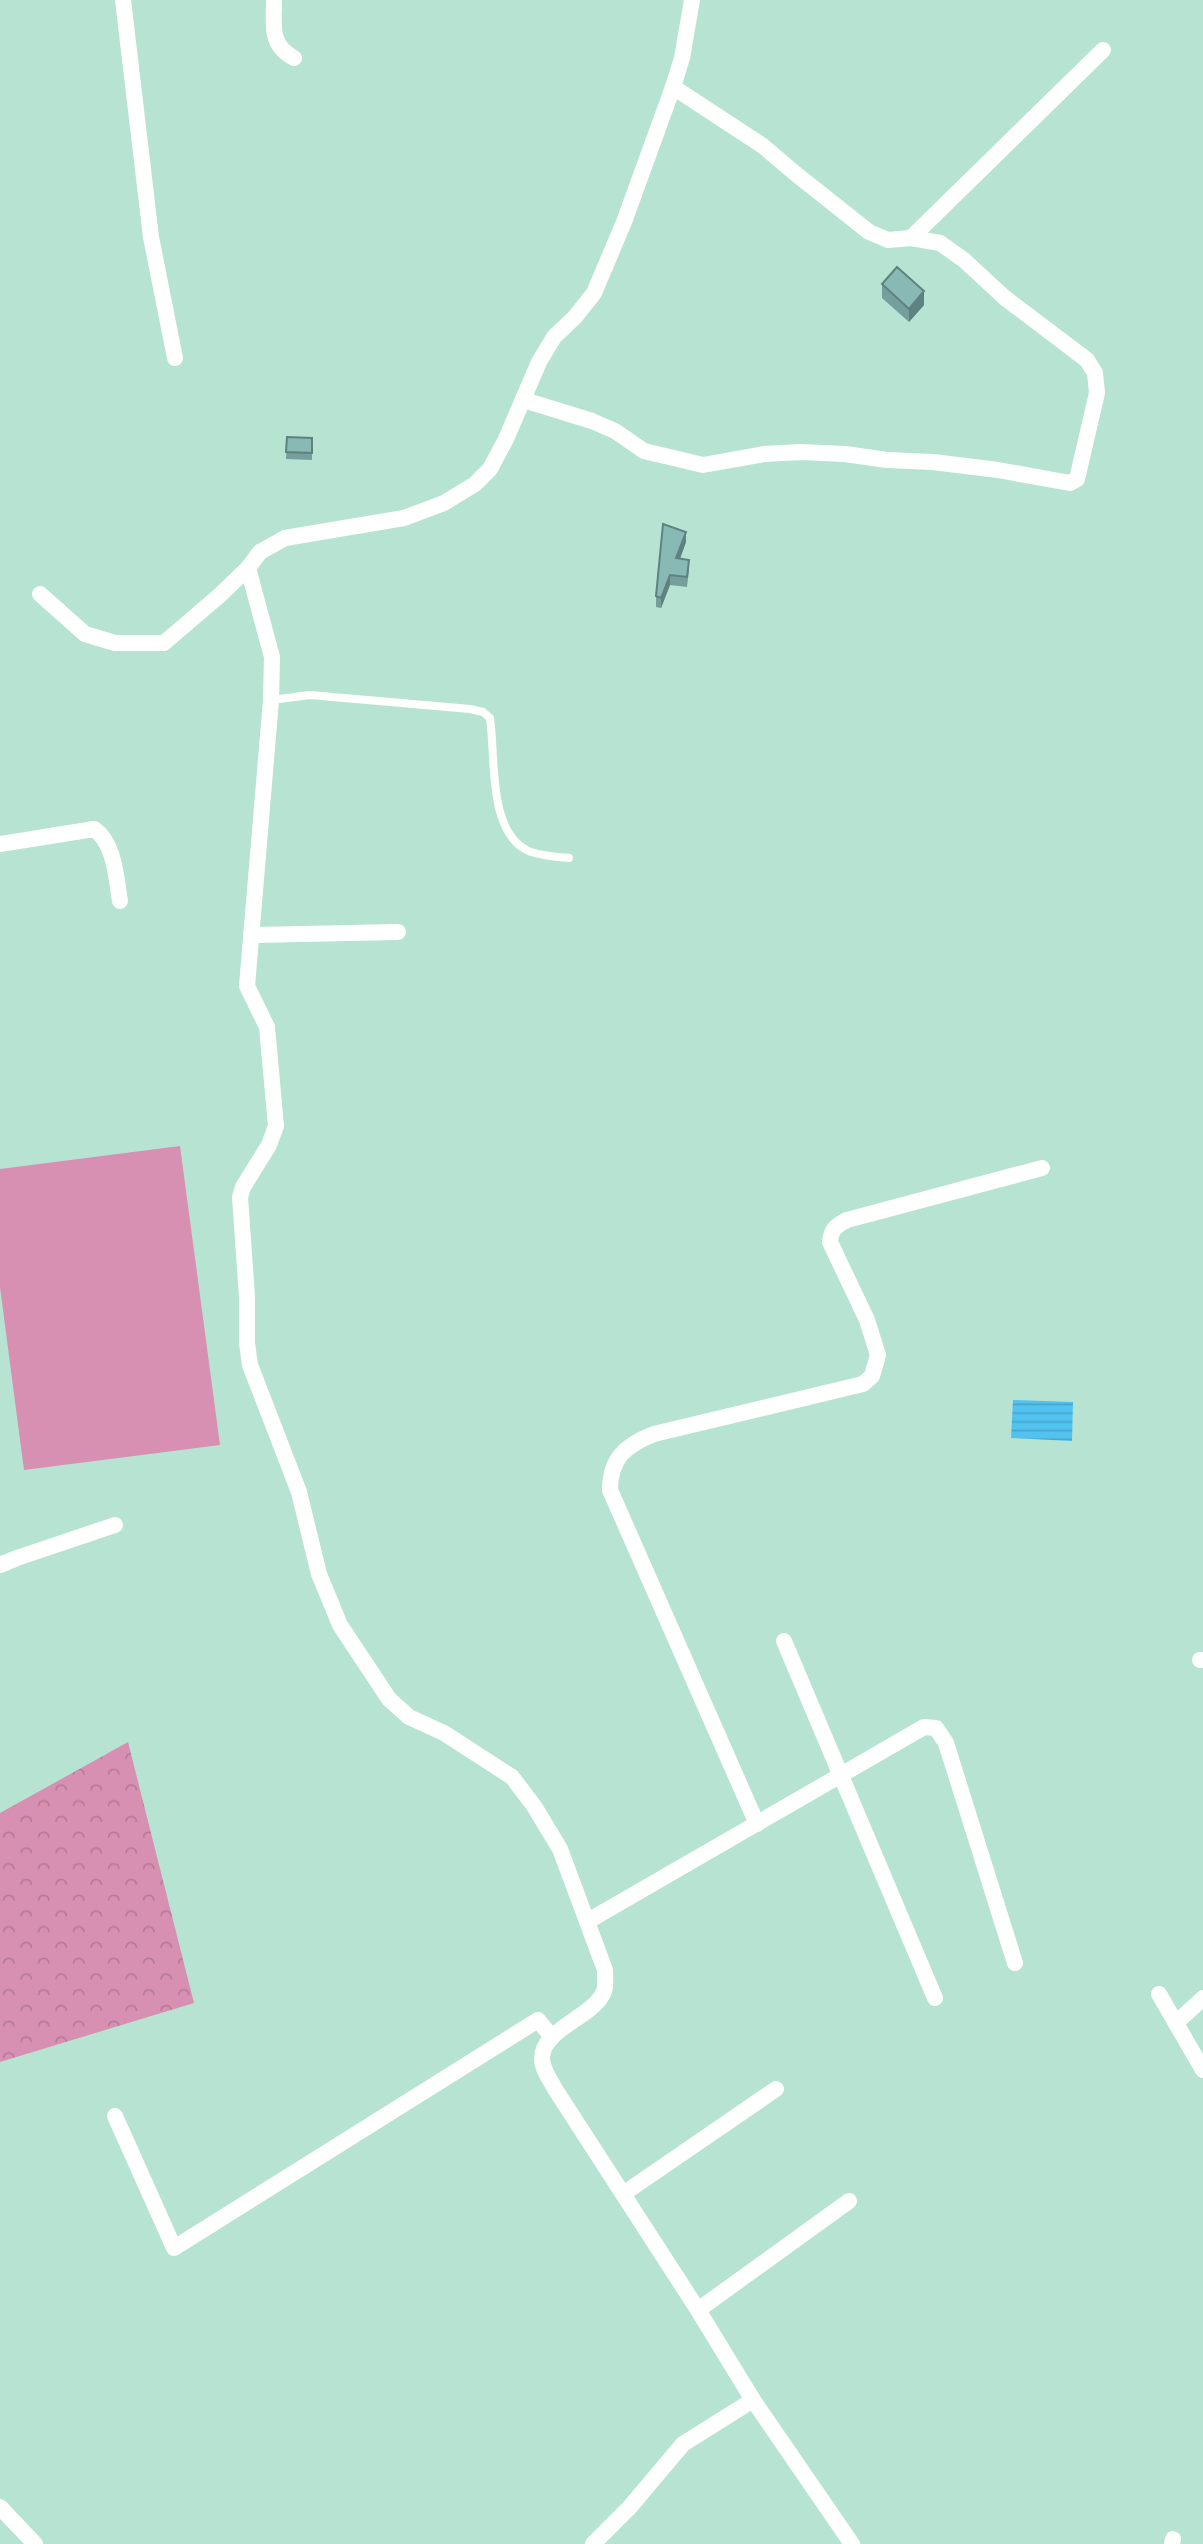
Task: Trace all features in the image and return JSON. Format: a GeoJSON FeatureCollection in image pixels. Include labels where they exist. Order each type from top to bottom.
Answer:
{"type":"FeatureCollection","features":[{"type":"Feature","properties":{"kind":"street"},"geometry":{"type":"LineString","coordinates":[[122,0],[151,237],[175,358]]}},
{"type":"Feature","properties":{"kind":"street"},"geometry":{"type":"LineString","coordinates":[[274,0],[277,43],[281,51],[294,58]]}},
{"type":"Feature","properties":{"kind":"street"},"geometry":{"type":"LineString","coordinates":[[40,594],[85,634],[115,643],[164,643],[248,568],[260,552],[285,538],[404,518],[444,503],[475,484],[490,469],[524,400],[538,362],[554,337],[594,293],[624,222],[673,87],[692,0]]}},
{"type":"Feature","properties":{"kind":"street"},"geometry":{"type":"LineString","coordinates":[[911,239],[1103,50]]}},
{"type":"Feature","properties":{"kind":"street"},"geometry":{"type":"LineString","coordinates":[[524,400],[615,431],[644,452],[703,465],[764,454],[801,452],[933,462],[1070,483],[1077,479],[1097,393],[1095,373],[1087,360],[1005,298],[940,243],[911,239],[888,240],[869,232],[763,146],[673,87]]}},
{"type":"Feature","properties":{"kind":"street"},"geometry":{"type":"LineString","coordinates":[[248,568],[272,656],[271,701],[247,986],[267,1027],[276,1126],[269,1145],[243,1187],[240,1197],[250,1365],[299,1492],[319,1574],[340,1625],[389,1699],[409,1717],[444,1733],[512,1777],[534,1806],[560,1849],[605,1970],[606,1988],[596,2003],[552,2037],[543,2051],[541,2062],[555,2089],[753,2400],[852,2544]]}},
{"type":"Feature","properties":{"kind":"street"},"geometry":{"type":"LineString","coordinates":[[0,844],[94,829],[104,839],[113,860],[120,901]]}},
{"type":"Feature","properties":{"kind":"street"},"geometry":{"type":"LineString","coordinates":[[251,935],[398,932]]}},
{"type":"Feature","properties":{"kind":"street"},"geometry":{"type":"LineString","coordinates":[[757,1824],[610,1490],[610,1475],[614,1462],[637,1440],[654,1434],[863,1384],[872,1376],[878,1355],[867,1320],[830,1242],[831,1232],[836,1225],[846,1220],[1042,1168]]}},
{"type":"Feature","properties":{"kind":"street"},"geometry":{"type":"LineString","coordinates":[[0,1565],[115,1525]]}},
{"type":"Feature","properties":{"kind":"street"},"geometry":{"type":"LineString","coordinates":[[784,1641],[935,1997]]}},
{"type":"Feature","properties":{"kind":"street"},"geometry":{"type":"LineString","coordinates":[[588,1921],[924,1727],[936,1728],[946,1743],[1015,1963]]}},
{"type":"Feature","properties":{"kind":"street"},"geometry":{"type":"LineString","coordinates":[[1159,1994],[1203,2070]]}},
{"type":"Feature","properties":{"kind":"street"},"geometry":{"type":"LineString","coordinates":[[1176,2023],[1203,1998]]}},
{"type":"Feature","properties":{"kind":"street"},"geometry":{"type":"LineString","coordinates":[[116,2116],[174,2248],[538,2020],[552,2037]]}},
{"type":"Feature","properties":{"kind":"street"},"geometry":{"type":"LineString","coordinates":[[623,2194],[776,2089]]}},
{"type":"Feature","properties":{"kind":"street"},"geometry":{"type":"LineString","coordinates":[[698,2310],[849,2201]]}},
{"type":"Feature","properties":{"kind":"street"},"geometry":{"type":"LineString","coordinates":[[593,2544],[629,2508],[683,2444],[753,2400]]}},
{"type":"Feature","properties":{"kind":"street"},"geometry":{"type":"LineString","coordinates":[[0,2507],[35,2544]]}},
{"type":"Feature","properties":{"kind":"lane"},"geometry":{"type":"LineString","coordinates":[[271,701],[310,695],[483,712],[490,718],[498,807],[503,826],[514,842],[532,852],[569,859]]}},
{"type":"Feature","properties":{"kind":"green space"},"geometry":{"type":"Polygon","coordinates":[[[180,1146],[220,1445],[24,1470],[0,1287],[0,1169],[180,1146]]]}},
{"type":"Feature","properties":{"kind":"green space"},"geometry":{"type":"Polygon","coordinates":[[[128,1742],[194,2003],[0,2062],[0,1813],[128,1742]]]}},
{"type":"Feature","properties":{"kind":"water"},"geometry":{"type":"Polygon","coordinates":[[[1013,1400],[1073,1402],[1072,1441],[1011,1438],[1013,1400]]]}},
{"type":"Feature","properties":{"kind":"building"},"geometry":{"type":"Polygon","coordinates":[[[897,267],[924,291],[909,309],[882,284],[897,267]]]}},
{"type":"Feature","properties":{"kind":"building"},"geometry":{"type":"Polygon","coordinates":[[[287,437],[312,438],[312,453],[286,452],[287,437]]]}},
{"type":"Feature","properties":{"kind":"building"},"geometry":{"type":"Polygon","coordinates":[[[663,524],[686,532],[676,558],[689,560],[687,577],[670,575],[661,598],[656,596],[663,524]]]}}]}
